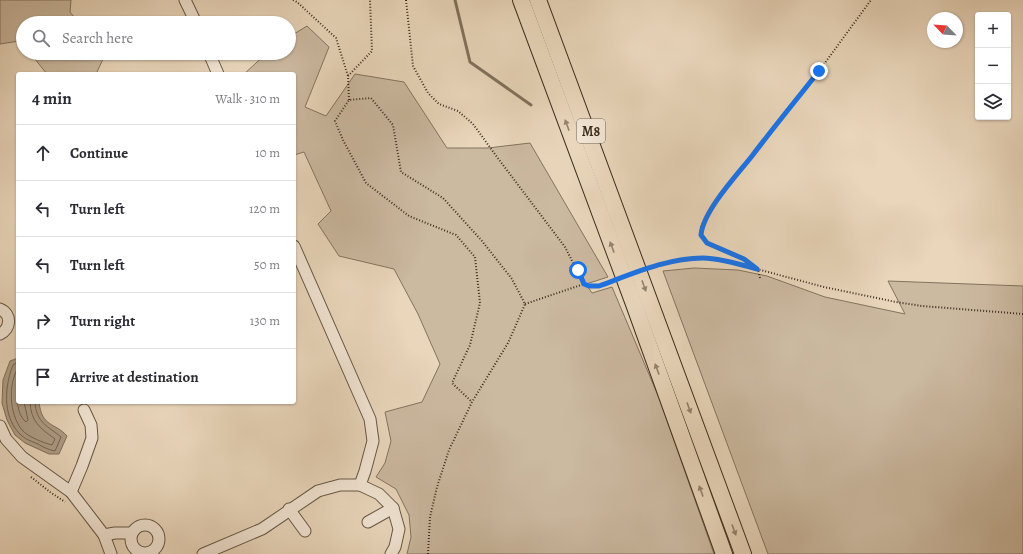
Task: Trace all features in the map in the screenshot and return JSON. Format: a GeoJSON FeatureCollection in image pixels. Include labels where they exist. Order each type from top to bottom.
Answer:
{"type":"FeatureCollection","features":[{"type":"Feature","properties":{"kind":"highway","name":"M8"},"geometry":{"type":"LineString","coordinates":[[521,0],[634,304],[724,554]]}},
{"type":"Feature","properties":{"kind":"highway","name":"M8"},"geometry":{"type":"LineString","coordinates":[[538,0],[743,554]]}},
{"type":"Feature","properties":{"kind":"highway","name":"M8"},"geometry":{"type":"LineString","coordinates":[[546,0],[636,263]]}},
{"type":"Feature","properties":{"kind":"lane"},"geometry":{"type":"LineString","coordinates":[[185,0],[193,16]]}},
{"type":"Feature","properties":{"kind":"lane"},"geometry":{"type":"LineString","coordinates":[[212,60],[217,72]]}},
{"type":"Feature","properties":{"kind":"lane"},"geometry":{"type":"LineString","coordinates":[[296,251],[370,419],[373,441],[360,485]]}},
{"type":"Feature","properties":{"kind":"lane"},"geometry":{"type":"LineString","coordinates":[[0,309],[6,313],[13,328],[0,334]]}},
{"type":"Feature","properties":{"kind":"lane"},"geometry":{"type":"LineString","coordinates":[[71,492],[92,438],[91,425],[84,410]]}},
{"type":"Feature","properties":{"kind":"lane"},"geometry":{"type":"LineString","coordinates":[[0,426],[6,439],[22,457],[71,492],[104,535],[111,554]]}},
{"type":"Feature","properties":{"kind":"lane"},"geometry":{"type":"LineString","coordinates":[[203,554],[262,529],[289,509],[318,491],[340,485],[360,485],[379,494],[393,508],[399,529],[395,547],[391,554]]}},
{"type":"Feature","properties":{"kind":"lane"},"geometry":{"type":"LineString","coordinates":[[368,522],[393,508]]}},
{"type":"Feature","properties":{"kind":"lane"},"geometry":{"type":"LineString","coordinates":[[289,509],[305,531]]}},
{"type":"Feature","properties":{"kind":"lane"},"geometry":{"type":"LineString","coordinates":[[104,535],[115,533],[132,533]]}},
{"type":"Feature","properties":{"kind":"path"},"geometry":{"type":"LineString","coordinates":[[293,0],[336,38],[348,76],[349,100],[335,121],[343,140],[366,182],[409,216],[456,235],[474,257],[480,303],[470,345],[452,383],[472,402]]}},
{"type":"Feature","properties":{"kind":"path"},"geometry":{"type":"LineString","coordinates":[[348,76],[372,51],[370,0]]}},
{"type":"Feature","properties":{"kind":"path"},"geometry":{"type":"LineString","coordinates":[[406,0],[413,66],[428,93],[439,104],[458,111],[473,124],[565,248],[584,284]]}},
{"type":"Feature","properties":{"kind":"path"},"geometry":{"type":"LineString","coordinates":[[760,278],[757,269],[744,259],[707,243],[701,235],[702,227],[708,214],[725,191],[819,71],[871,0]]}},
{"type":"Feature","properties":{"kind":"path"},"geometry":{"type":"LineString","coordinates":[[349,100],[371,98],[393,125],[401,172],[442,198],[482,240],[512,279],[524,304],[508,344],[472,402],[449,450],[437,487],[430,517],[428,554]]}},
{"type":"Feature","properties":{"kind":"path"},"geometry":{"type":"LineString","coordinates":[[524,304],[584,284],[589,286],[599,286],[662,263],[703,258],[742,265],[824,287],[902,303],[1023,314]]}},
{"type":"Feature","properties":{"kind":"shaded area"},"geometry":{"type":"Polygon","coordinates":[[[0,0],[71,0],[70,12],[73,16],[16,16],[16,41],[0,44],[0,0]]]}},
{"type":"Feature","properties":{"kind":"shaded area"},"geometry":{"type":"Polygon","coordinates":[[[307,26],[329,47],[305,107],[326,116],[355,74],[404,82],[447,148],[488,148],[530,143],[608,277],[586,284],[592,293],[612,287],[659,398],[714,554],[407,554],[411,537],[409,515],[396,489],[376,477],[385,463],[391,441],[385,412],[422,402],[440,364],[418,314],[394,269],[339,256],[318,224],[331,211],[304,152],[296,154],[296,72],[246,72],[259,60],[296,60],[296,33],[307,26]]]}},
{"type":"Feature","properties":{"kind":"shaded area"},"geometry":{"type":"Polygon","coordinates":[[[36,60],[103,60],[97,72],[45,72],[36,60]]]}},
{"type":"Feature","properties":{"kind":"shaded area"},"geometry":{"type":"Polygon","coordinates":[[[694,268],[738,270],[767,276],[825,297],[905,314],[888,281],[1023,286],[1023,554],[768,554],[663,271],[694,268]]]}},
{"type":"Feature","properties":{"kind":"water"},"geometry":{"type":"Polygon","coordinates":[[[16,359],[16,404],[40,404],[43,416],[46,420],[67,436],[59,454],[49,454],[25,443],[15,435],[7,420],[2,403],[3,380],[10,361],[16,359]]]}},
{"type":"Feature","properties":{"kind":"waterway"},"geometry":{"type":"LineString","coordinates":[[455,0],[470,62],[531,105]]}},
{"type":"Feature","properties":{"kind":"route"},"geometry":{"type":"LineString","coordinates":[[578,270],[584,284],[589,286],[599,286],[662,263],[703,258],[757,269],[744,259],[703,240],[701,235],[702,227],[708,214],[725,191],[819,71]]}}]}
